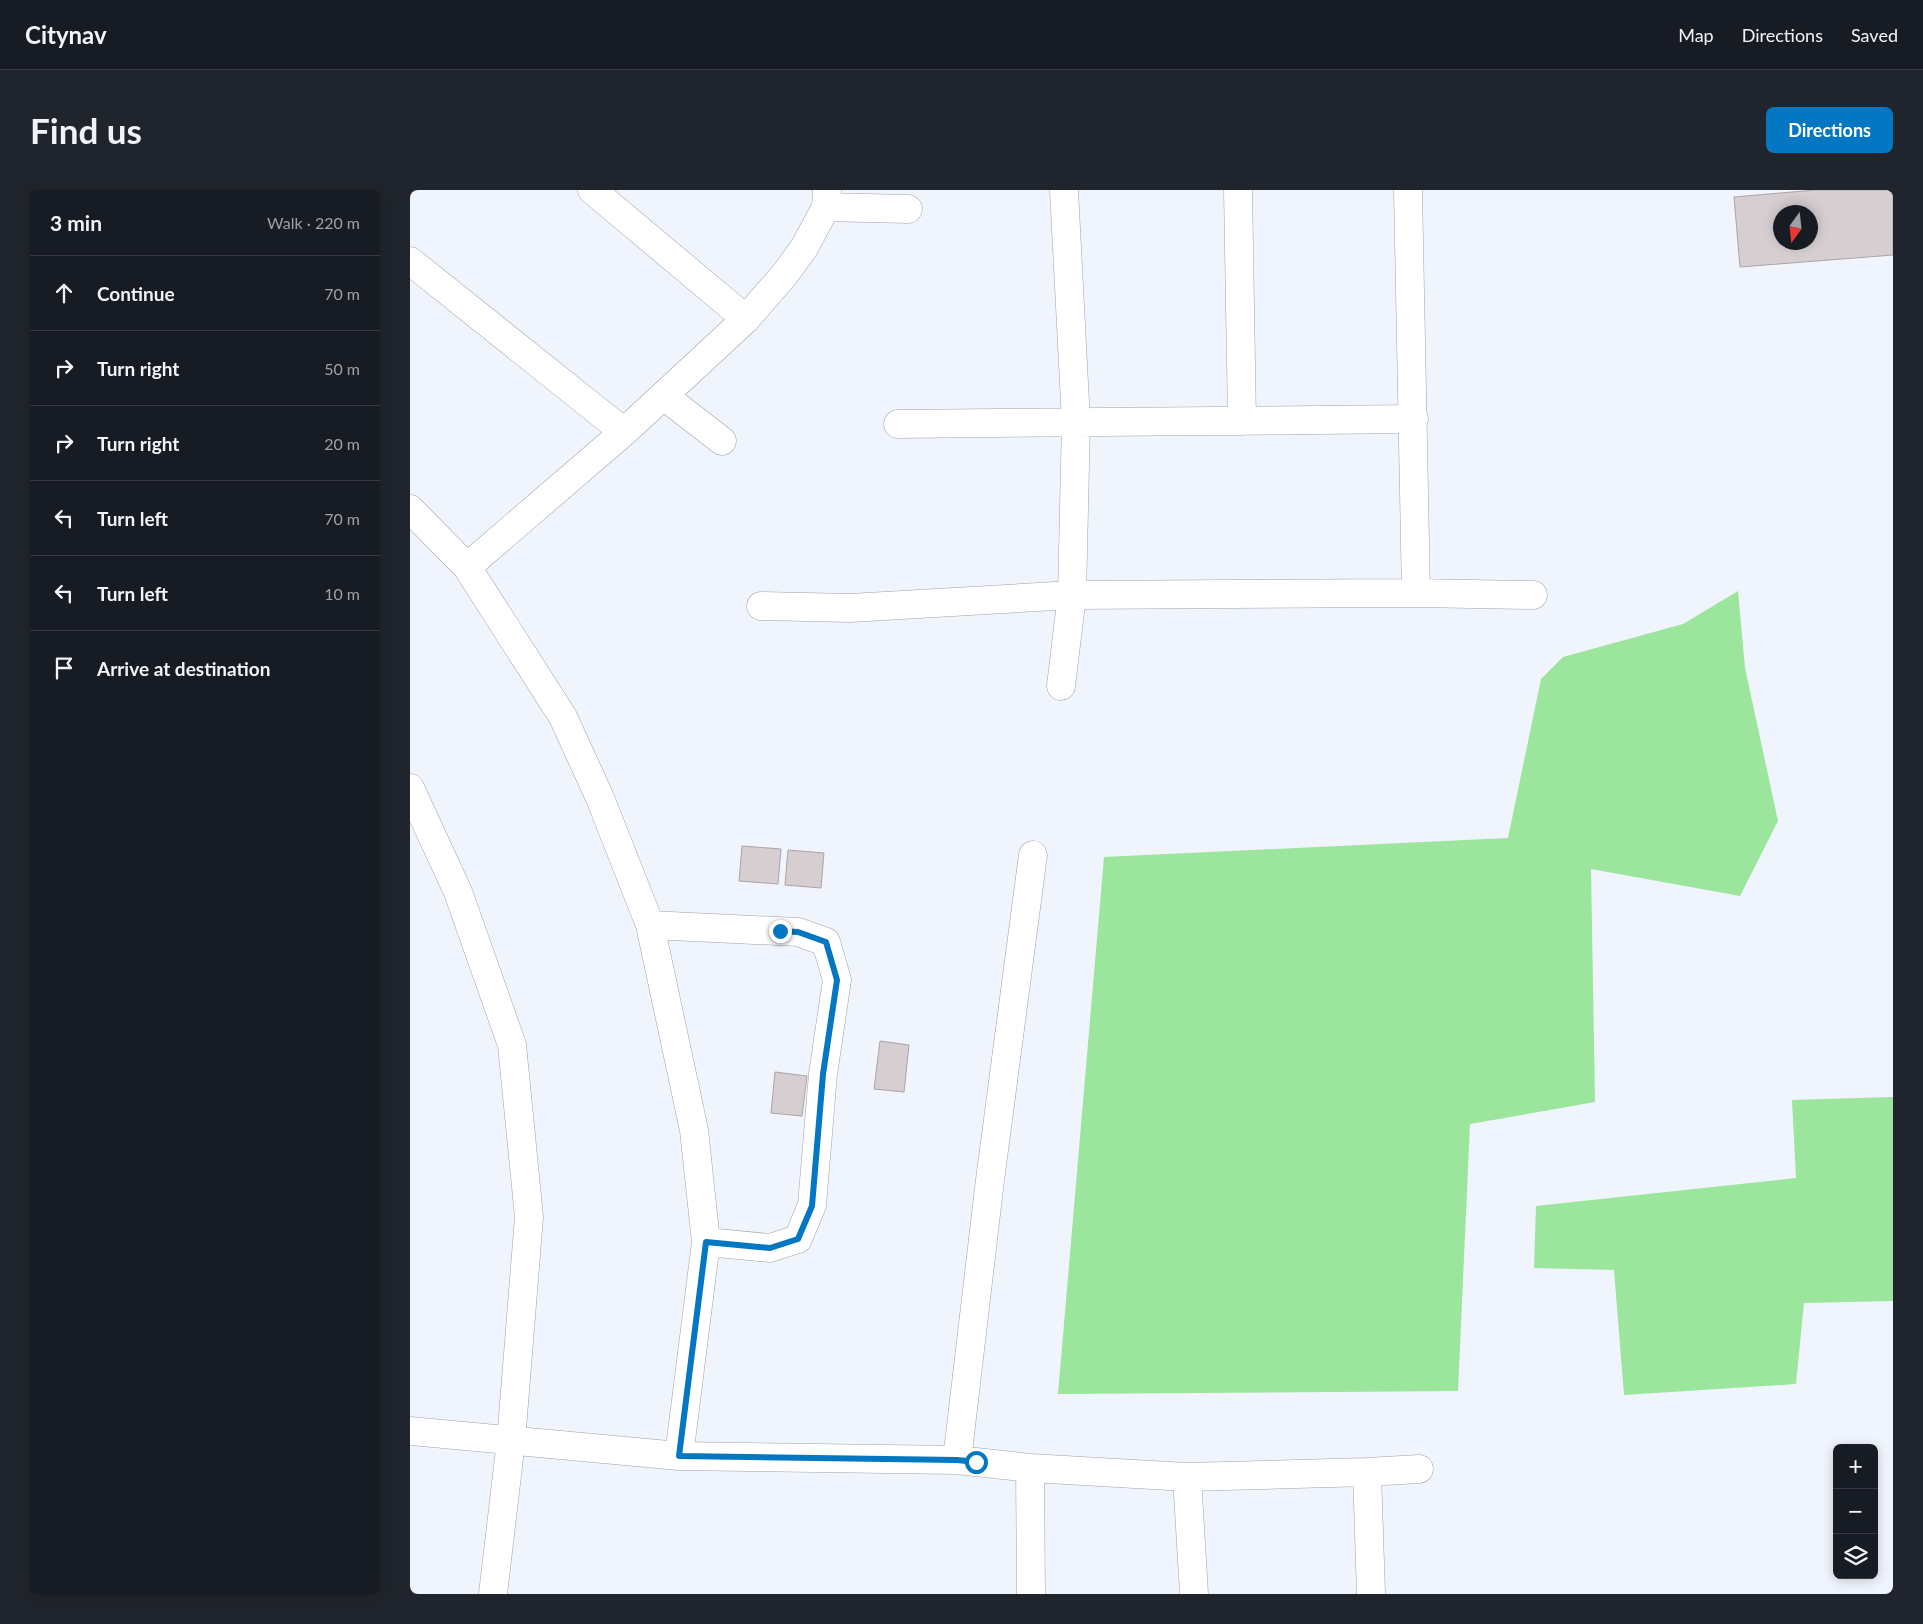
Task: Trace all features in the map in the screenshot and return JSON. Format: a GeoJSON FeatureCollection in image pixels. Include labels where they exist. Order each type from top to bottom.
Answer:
{"type":"FeatureCollection","features":[{"type":"Feature","properties":{"kind":"street"},"geometry":{"type":"LineString","coordinates":[[592,190],[746,319]]}},
{"type":"Feature","properties":{"kind":"street"},"geometry":{"type":"LineString","coordinates":[[1062,686],[1072,595],[1076,422],[1064,190]]}},
{"type":"Feature","properties":{"kind":"street"},"geometry":{"type":"LineString","coordinates":[[1238,190],[1242,421]]}},
{"type":"Feature","properties":{"kind":"street"},"geometry":{"type":"LineString","coordinates":[[1408,190],[1416,593]]}},
{"type":"Feature","properties":{"kind":"street"},"geometry":{"type":"LineString","coordinates":[[467,567],[624,432],[746,319],[785,274],[804,248],[826,198],[908,209]]}},
{"type":"Feature","properties":{"kind":"street"},"geometry":{"type":"LineString","coordinates":[[410,261],[624,432]]}},
{"type":"Feature","properties":{"kind":"street"},"geometry":{"type":"LineString","coordinates":[[664,396],[722,441]]}},
{"type":"Feature","properties":{"kind":"street"},"geometry":{"type":"LineString","coordinates":[[898,424],[1414,419]]}},
{"type":"Feature","properties":{"kind":"street"},"geometry":{"type":"LineString","coordinates":[[410,510],[467,567],[563,717],[600,798],[650,925],[694,1130],[706,1242],[679,1456]]}},
{"type":"Feature","properties":{"kind":"street"},"geometry":{"type":"LineString","coordinates":[[761,606],[850,608],[1072,595],[1416,593],[1533,595]]}},
{"type":"Feature","properties":{"kind":"street"},"geometry":{"type":"LineString","coordinates":[[410,788],[458,892],[512,1045],[528,1216],[511,1441],[493,1594]]}},
{"type":"Feature","properties":{"kind":"street"},"geometry":{"type":"LineString","coordinates":[[957,1460],[990,1180],[1033,855]]}},
{"type":"Feature","properties":{"kind":"street"},"geometry":{"type":"LineString","coordinates":[[650,925],[798,932],[826,942],[837,980],[823,1074],[812,1206],[798,1239],[770,1248],[706,1242]]}},
{"type":"Feature","properties":{"kind":"street"},"geometry":{"type":"LineString","coordinates":[[410,1431],[679,1456],[957,1460],[1030,1468],[1187,1477],[1367,1472],[1419,1468]]}},
{"type":"Feature","properties":{"kind":"street"},"geometry":{"type":"LineString","coordinates":[[1030,1468],[1030,1594]]}},
{"type":"Feature","properties":{"kind":"street"},"geometry":{"type":"LineString","coordinates":[[1367,1472],[1371,1594]]}},
{"type":"Feature","properties":{"kind":"street"},"geometry":{"type":"LineString","coordinates":[[1187,1477],[1194,1594]]}},
{"type":"Feature","properties":{"kind":"green space"},"geometry":{"type":"Polygon","coordinates":[[[1738,591],[1745,668],[1778,821],[1740,896],[1591,869],[1595,1102],[1470,1124],[1458,1391],[1058,1394],[1104,857],[1508,838],[1541,679],[1563,657],[1683,624],[1738,591]]]}},
{"type":"Feature","properties":{"kind":"green space"},"geometry":{"type":"Polygon","coordinates":[[[1893,1097],[1893,1301],[1804,1303],[1796,1384],[1624,1395],[1614,1270],[1534,1268],[1536,1206],[1796,1178],[1792,1100],[1893,1097]]]}},
{"type":"Feature","properties":{"kind":"building"},"geometry":{"type":"Polygon","coordinates":[[[1815,190],[1893,190],[1893,255],[1740,267],[1734,197],[1815,190]]]}},
{"type":"Feature","properties":{"kind":"building"},"geometry":{"type":"Polygon","coordinates":[[[742,846],[781,849],[778,884],[739,881],[742,846]]]}},
{"type":"Feature","properties":{"kind":"building"},"geometry":{"type":"Polygon","coordinates":[[[788,850],[824,853],[821,888],[785,885],[788,850]]]}},
{"type":"Feature","properties":{"kind":"building"},"geometry":{"type":"Polygon","coordinates":[[[880,1041],[909,1045],[904,1092],[874,1089],[880,1041]]]}},
{"type":"Feature","properties":{"kind":"building"},"geometry":{"type":"Polygon","coordinates":[[[775,1072],[807,1076],[802,1116],[771,1113],[775,1072]]]}},
{"type":"Feature","properties":{"kind":"route"},"geometry":{"type":"LineString","coordinates":[[780,931],[798,932],[826,942],[837,980],[823,1074],[812,1206],[798,1239],[770,1248],[706,1242],[679,1456],[957,1460],[976,1462]]}}]}
